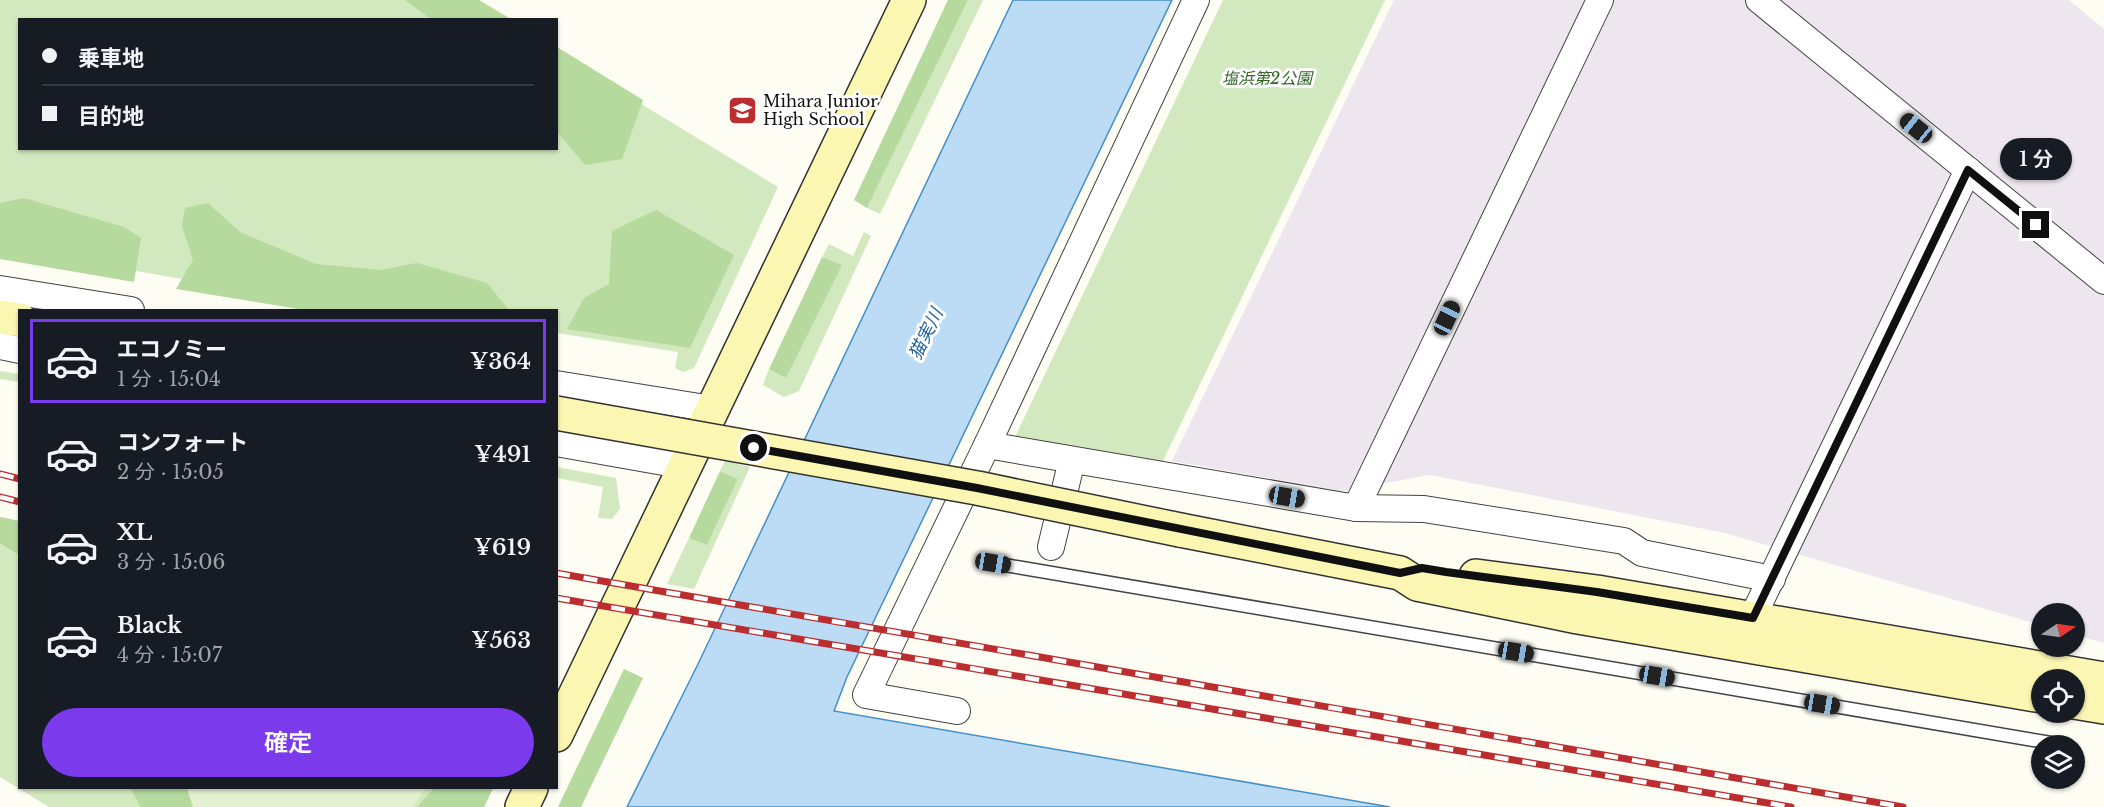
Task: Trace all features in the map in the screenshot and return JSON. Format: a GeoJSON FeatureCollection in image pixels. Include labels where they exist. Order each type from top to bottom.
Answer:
{"type":"FeatureCollection","features":[{"type":"Feature","properties":{"kind":"street"},"geometry":{"type":"LineString","coordinates":[[558,731],[909,0]]}},
{"type":"Feature","properties":{"kind":"street"},"geometry":{"type":"LineString","coordinates":[[957,711],[866,694],[987,445],[1196,0]]}},
{"type":"Feature","properties":{"kind":"street"},"geometry":{"type":"LineString","coordinates":[[1356,508],[1600,0]]}},
{"type":"Feature","properties":{"kind":"street"},"geometry":{"type":"LineString","coordinates":[[1759,0],[2104,281]]}},
{"type":"Feature","properties":{"kind":"street"},"geometry":{"type":"LineString","coordinates":[[1746,631],[1968,170]]}},
{"type":"Feature","properties":{"kind":"street"},"geometry":{"type":"LineString","coordinates":[[0,289],[125,309]]}},
{"type":"Feature","properties":{"kind":"street"},"geometry":{"type":"LineString","coordinates":[[0,317],[18,320]]}},
{"type":"Feature","properties":{"kind":"street"},"geometry":{"type":"LineString","coordinates":[[0,346],[18,350]]}},
{"type":"Feature","properties":{"kind":"street"},"geometry":{"type":"LineString","coordinates":[[558,384],[712,409]]}},
{"type":"Feature","properties":{"kind":"street"},"geometry":{"type":"LineString","coordinates":[[558,413],[977,488],[1400,573],[1417,584],[1578,617],[1746,631],[2104,679]]}},
{"type":"Feature","properties":{"kind":"street"},"geometry":{"type":"LineString","coordinates":[[558,442],[686,466]]}},
{"type":"Feature","properties":{"kind":"street"},"geometry":{"type":"LineString","coordinates":[[987,445],[1356,508],[1424,509],[1624,541],[1642,553],[1772,579]]}},
{"type":"Feature","properties":{"kind":"street"},"geometry":{"type":"LineString","coordinates":[[1048,559],[1072,460]]}},
{"type":"Feature","properties":{"kind":"street"},"geometry":{"type":"LineString","coordinates":[[1746,631],[2031,694]]}},
{"type":"Feature","properties":{"kind":"street"},"geometry":{"type":"LineString","coordinates":[[2085,704],[2104,707]]}},
{"type":"Feature","properties":{"kind":"street"},"geometry":{"type":"LineString","coordinates":[[522,807],[531,789]]}},
{"type":"Feature","properties":{"kind":"lane"},"geometry":{"type":"LineString","coordinates":[[993,563],[1048,559],[2031,739]]}},
{"type":"Feature","properties":{"kind":"shaded area"},"geometry":{"type":"Polygon","coordinates":[[[1394,0],[2069,0],[2104,29],[2104,643],[2085,638],[2085,603],[2031,603],[2031,622],[1725,533],[1430,475],[1341,491],[1172,461],[1394,0]]]}},
{"type":"Feature","properties":{"kind":"green space"},"geometry":{"type":"Polygon","coordinates":[[[0,0],[468,0],[498,18],[18,18],[18,150],[558,150],[558,54],[778,187],[694,368],[683,372],[675,368],[678,352],[558,333],[558,309],[352,309],[0,247],[0,0]]]}},
{"type":"Feature","properties":{"kind":"green space"},"geometry":{"type":"Polygon","coordinates":[[[405,0],[479,0],[509,18],[430,18],[405,0]]]}},
{"type":"Feature","properties":{"kind":"green space"},"geometry":{"type":"Polygon","coordinates":[[[948,0],[968,0],[867,208],[854,200],[948,0]]]}},
{"type":"Feature","properties":{"kind":"green space"},"geometry":{"type":"Polygon","coordinates":[[[968,0],[983,0],[880,214],[867,208],[968,0]]]}},
{"type":"Feature","properties":{"kind":"green space","name":"塩浜第2公園"},"geometry":{"type":"Polygon","coordinates":[[[1223,0],[1385,0],[1162,463],[1015,437],[1223,0]]]}},
{"type":"Feature","properties":{"kind":"green space"},"geometry":{"type":"Polygon","coordinates":[[[558,48],[643,100],[622,159],[585,165],[558,133],[558,48]]]}},
{"type":"Feature","properties":{"kind":"green space"},"geometry":{"type":"Polygon","coordinates":[[[24,198],[124,227],[141,238],[134,282],[0,259],[0,203],[24,198]]]}},
{"type":"Feature","properties":{"kind":"green space"},"geometry":{"type":"Polygon","coordinates":[[[208,203],[240,232],[316,264],[381,270],[417,263],[487,283],[508,309],[299,309],[176,289],[193,260],[182,226],[185,208],[208,203]]]}},
{"type":"Feature","properties":{"kind":"green space"},"geometry":{"type":"Polygon","coordinates":[[[656,210],[734,255],[690,348],[567,329],[584,298],[609,284],[612,231],[656,210]]]}},
{"type":"Feature","properties":{"kind":"green space"},"geometry":{"type":"Polygon","coordinates":[[[864,232],[871,236],[799,391],[784,397],[763,385],[769,369],[786,378],[841,265],[822,257],[829,244],[853,256],[864,232]]]}},
{"type":"Feature","properties":{"kind":"green space"},"geometry":{"type":"Polygon","coordinates":[[[822,257],[842,265],[786,378],[769,369],[822,257]]]}},
{"type":"Feature","properties":{"kind":"green space"},"geometry":{"type":"Polygon","coordinates":[[[0,371],[18,374],[18,382],[0,379],[0,371]]]}},
{"type":"Feature","properties":{"kind":"green space"},"geometry":{"type":"Polygon","coordinates":[[[725,461],[750,467],[694,589],[667,584],[689,538],[707,545],[738,479],[720,471],[725,461]]]}},
{"type":"Feature","properties":{"kind":"green space"},"geometry":{"type":"Polygon","coordinates":[[[558,467],[616,478],[620,509],[612,519],[598,518],[603,487],[558,478],[558,467]]]}},
{"type":"Feature","properties":{"kind":"green space"},"geometry":{"type":"Polygon","coordinates":[[[720,471],[738,479],[707,545],[689,538],[720,471]]]}},
{"type":"Feature","properties":{"kind":"green space"},"geometry":{"type":"Polygon","coordinates":[[[0,517],[18,521],[18,788],[0,777],[0,517]]]}},
{"type":"Feature","properties":{"kind":"green space"},"geometry":{"type":"Polygon","coordinates":[[[0,517],[18,521],[18,554],[0,543],[0,517]]]}},
{"type":"Feature","properties":{"kind":"green space"},"geometry":{"type":"Polygon","coordinates":[[[624,669],[643,678],[581,807],[558,807],[624,669]]]}},
{"type":"Feature","properties":{"kind":"green space"},"geometry":{"type":"Polygon","coordinates":[[[20,789],[493,789],[484,807],[49,807],[20,789]]]}},
{"type":"Feature","properties":{"kind":"green space"},"geometry":{"type":"Polygon","coordinates":[[[131,789],[187,789],[193,807],[141,807],[131,789]]]}},
{"type":"Feature","properties":{"kind":"green space"},"geometry":{"type":"Polygon","coordinates":[[[187,789],[424,789],[413,807],[193,807],[187,789]]]}},
{"type":"Feature","properties":{"kind":"green space"},"geometry":{"type":"Polygon","coordinates":[[[433,789],[493,789],[484,807],[417,807],[433,789]]]}},
{"type":"Feature","properties":{"kind":"water","name":"猫実川"},"geometry":{"type":"Polygon","coordinates":[[[1013,0],[1172,0],[847,677],[834,711],[1390,807],[627,807],[699,662],[1013,0]]]}},
{"type":"Feature","properties":{"kind":"railway"},"geometry":{"type":"LineString","coordinates":[[0,474],[18,478]]}},
{"type":"Feature","properties":{"kind":"railway"},"geometry":{"type":"LineString","coordinates":[[0,497],[18,502]]}},
{"type":"Feature","properties":{"kind":"railway"},"geometry":{"type":"LineString","coordinates":[[558,573],[1903,807]]}},
{"type":"Feature","properties":{"kind":"railway"},"geometry":{"type":"LineString","coordinates":[[558,598],[1791,807]]}},
{"type":"Feature","properties":{"kind":"place","name":"Mihara Junior High School"},"geometry":{"type":"Point","coordinates":[742,110]}},
{"type":"Feature","properties":{"kind":"route"},"geometry":{"type":"LineString","coordinates":[[754,448],[977,488],[1400,573],[1422,568],[1597,592],[1753,618],[1968,170],[2036,225]]}}]}
